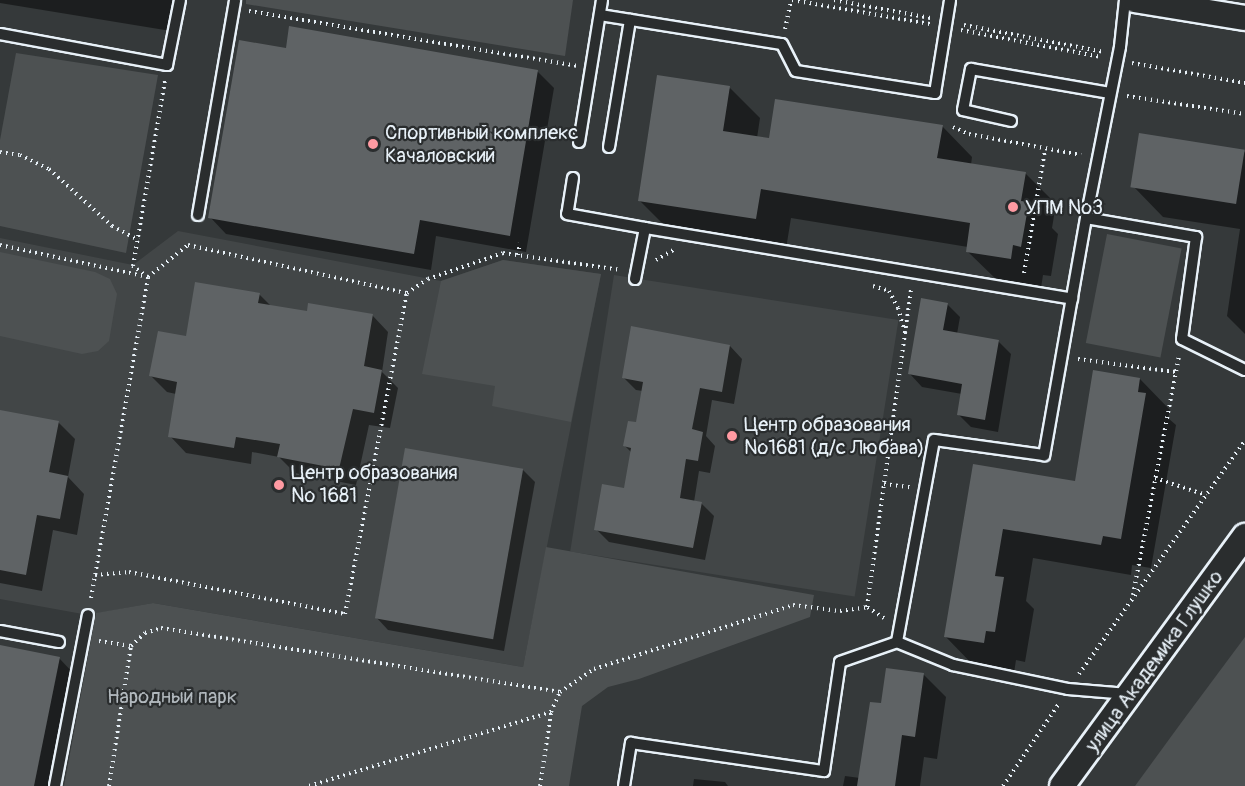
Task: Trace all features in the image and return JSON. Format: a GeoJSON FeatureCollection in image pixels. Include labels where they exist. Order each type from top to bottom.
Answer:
{"type":"FeatureCollection","features":[{"type":"Feature","properties":{"kind":"street"},"geometry":{"type":"LineString","coordinates":[[1135,0],[1245,18]]}},
{"type":"Feature","properties":{"kind":"street","name":"улица Академика Глушко"},"geometry":{"type":"LineString","coordinates":[[1062,786],[1245,536]]}},
{"type":"Feature","properties":{"kind":"lane"},"geometry":{"type":"LineString","coordinates":[[0,34],[167,65],[180,0]]}},
{"type":"Feature","properties":{"kind":"lane"},"geometry":{"type":"LineString","coordinates":[[579,142],[602,0]]}},
{"type":"Feature","properties":{"kind":"lane"},"geometry":{"type":"LineString","coordinates":[[600,15],[782,44],[796,71],[935,93],[950,0]]}},
{"type":"Feature","properties":{"kind":"lane"},"geometry":{"type":"LineString","coordinates":[[897,642],[934,440],[1044,455],[1117,60],[1125,0]]}},
{"type":"Feature","properties":{"kind":"lane"},"geometry":{"type":"LineString","coordinates":[[198,215],[234,4]]}},
{"type":"Feature","properties":{"kind":"lane"},"geometry":{"type":"LineString","coordinates":[[609,147],[630,20]]}},
{"type":"Feature","properties":{"kind":"lane"},"geometry":{"type":"LineString","coordinates":[[1011,121],[963,110],[972,69],[1110,93]]}},
{"type":"Feature","properties":{"kind":"lane"},"geometry":{"type":"LineString","coordinates":[[573,178],[567,214],[913,275],[1072,299]]}},
{"type":"Feature","properties":{"kind":"lane"},"geometry":{"type":"LineString","coordinates":[[1086,218],[1196,237],[1182,339],[1245,370]]}},
{"type":"Feature","properties":{"kind":"lane"},"geometry":{"type":"LineString","coordinates":[[636,274],[645,228]]}},
{"type":"Feature","properties":{"kind":"lane"},"geometry":{"type":"LineString","coordinates":[[55,786],[88,615]]}},
{"type":"Feature","properties":{"kind":"lane"},"geometry":{"type":"LineString","coordinates":[[0,632],[59,642]]}},
{"type":"Feature","properties":{"kind":"lane"},"geometry":{"type":"LineString","coordinates":[[624,786],[631,743],[824,771],[840,662],[897,642],[953,665],[1068,689],[1128,694]]}},
{"type":"Feature","properties":{"kind":"path"},"geometry":{"type":"LineString","coordinates":[[782,44],[791,0]]}},
{"type":"Feature","properties":{"kind":"path"},"geometry":{"type":"LineString","coordinates":[[834,0],[1109,53],[1117,60],[1245,83]]}},
{"type":"Feature","properties":{"kind":"path"},"geometry":{"type":"LineString","coordinates":[[234,4],[592,68]]}},
{"type":"Feature","properties":{"kind":"path"},"geometry":{"type":"LineString","coordinates":[[148,277],[133,266],[167,65]]}},
{"type":"Feature","properties":{"kind":"path"},"geometry":{"type":"LineString","coordinates":[[1110,93],[1245,114]]}},
{"type":"Feature","properties":{"kind":"path"},"geometry":{"type":"LineString","coordinates":[[1021,292],[1045,150]]}},
{"type":"Feature","properties":{"kind":"path"},"geometry":{"type":"LineString","coordinates":[[0,152],[20,155],[49,169],[112,226],[138,240]]}},
{"type":"Feature","properties":{"kind":"path"},"geometry":{"type":"LineString","coordinates":[[518,255],[520,243]]}},
{"type":"Feature","properties":{"kind":"path"},"geometry":{"type":"LineString","coordinates":[[0,245],[148,277]]}},
{"type":"Feature","properties":{"kind":"path"},"geometry":{"type":"LineString","coordinates":[[88,615],[148,277],[188,245],[407,293]]}},
{"type":"Feature","properties":{"kind":"path"},"geometry":{"type":"LineString","coordinates":[[95,575],[129,572],[345,614],[407,293],[428,279],[504,253],[636,274],[673,250],[685,252]]}},
{"type":"Feature","properties":{"kind":"path"},"geometry":{"type":"LineString","coordinates":[[867,607],[913,275]]}},
{"type":"Feature","properties":{"kind":"path"},"geometry":{"type":"LineString","coordinates":[[861,284],[889,291],[898,308],[905,333]]}},
{"type":"Feature","properties":{"kind":"path"},"geometry":{"type":"LineString","coordinates":[[1132,599],[1182,339]]}},
{"type":"Feature","properties":{"kind":"path"},"geometry":{"type":"LineString","coordinates":[[1062,357],[1175,372]]}},
{"type":"Feature","properties":{"kind":"path"},"geometry":{"type":"LineString","coordinates":[[1003,786],[1068,689],[1245,440]]}},
{"type":"Feature","properties":{"kind":"path"},"geometry":{"type":"LineString","coordinates":[[1155,478],[1206,495]]}},
{"type":"Feature","properties":{"kind":"path"},"geometry":{"type":"LineString","coordinates":[[884,484],[925,488]]}},
{"type":"Feature","properties":{"kind":"path"},"geometry":{"type":"LineString","coordinates":[[540,786],[550,712],[560,692],[594,669],[793,605],[840,611],[867,607],[900,628]]}},
{"type":"Feature","properties":{"kind":"path"},"geometry":{"type":"LineString","coordinates":[[109,786],[131,646],[145,633],[161,628],[560,692]]}},
{"type":"Feature","properties":{"kind":"path"},"geometry":{"type":"LineString","coordinates":[[309,786],[550,712]]}},
{"type":"Feature","properties":{"kind":"shaded area","name":"Центр образования № 1681"},"geometry":{"type":"Polygon","coordinates":[[[178,231],[441,281],[503,260],[601,274],[523,667],[153,603],[88,615],[0,599],[0,238],[133,265],[178,231]]]}},
{"type":"Feature","properties":{"kind":"shaded area","name":"Центр образования №1681 (д/с Любава)"},"geometry":{"type":"Polygon","coordinates":[[[614,275],[898,320],[855,597],[570,552],[614,275]]]}},
{"type":"Feature","properties":{"kind":"green space"},"geometry":{"type":"Polygon","coordinates":[[[246,0],[573,0],[565,56],[246,4],[246,0]]]}},
{"type":"Feature","properties":{"kind":"green space"},"geometry":{"type":"Polygon","coordinates":[[[16,53],[158,75],[126,253],[0,226],[0,140],[16,53]]]}},
{"type":"Feature","properties":{"kind":"green space"},"geometry":{"type":"Polygon","coordinates":[[[1107,234],[1182,249],[1160,357],[1086,343],[1107,234]]]}},
{"type":"Feature","properties":{"kind":"green space"},"geometry":{"type":"Polygon","coordinates":[[[0,252],[95,272],[110,279],[117,294],[109,341],[98,351],[82,354],[0,336],[0,252]]]}},
{"type":"Feature","properties":{"kind":"green space"},"geometry":{"type":"Polygon","coordinates":[[[503,260],[601,274],[571,422],[492,406],[495,386],[422,374],[441,281],[503,260]]]}},
{"type":"Feature","properties":{"kind":"green space","name":"Народный парк"},"geometry":{"type":"Polygon","coordinates":[[[546,547],[814,595],[810,617],[639,679],[608,687],[582,706],[569,786],[64,786],[96,613],[153,603],[523,667],[546,547]]]}},
{"type":"Feature","properties":{"kind":"green space"},"geometry":{"type":"Polygon","coordinates":[[[1245,637],[1245,786],[1135,786],[1181,723],[1245,637]]]}},
{"type":"Feature","properties":{"kind":"building","name":"Спортивный комплекс Качаловский"},"geometry":{"type":"Polygon","coordinates":[[[289,26],[538,70],[510,236],[420,220],[414,254],[208,218],[239,40],[286,48],[289,26]]]}},
{"type":"Feature","properties":{"kind":"building"},"geometry":{"type":"Polygon","coordinates":[[[657,75],[730,86],[723,131],[769,138],[775,99],[943,125],[937,158],[1026,172],[1021,201],[1029,202],[1021,247],[1013,245],[1011,259],[966,252],[970,223],[761,189],[756,219],[638,201],[657,75]]]}},
{"type":"Feature","properties":{"kind":"building"},"geometry":{"type":"Polygon","coordinates":[[[1139,133],[1245,150],[1236,204],[1130,187],[1139,133]]]}},
{"type":"Feature","properties":{"kind":"building"},"geometry":{"type":"Polygon","coordinates":[[[195,282],[260,293],[258,303],[307,311],[308,303],[373,314],[364,366],[382,370],[374,413],[353,409],[339,469],[277,457],[280,444],[236,437],[234,448],[168,437],[177,382],[149,376],[158,331],[186,336],[195,282]]]}},
{"type":"Feature","properties":{"kind":"building"},"geometry":{"type":"Polygon","coordinates":[[[921,298],[948,303],[943,330],[999,340],[985,420],[957,415],[962,384],[908,374],[921,298]]]}},
{"type":"Feature","properties":{"kind":"building"},"geometry":{"type":"Polygon","coordinates":[[[631,326],[730,345],[722,392],[700,388],[692,429],[703,432],[698,461],[686,459],[680,498],[702,502],[693,548],[594,530],[602,484],[624,488],[631,448],[623,446],[628,421],[636,422],[643,382],[622,378],[631,326]]]}},
{"type":"Feature","properties":{"kind":"building"},"geometry":{"type":"Polygon","coordinates":[[[1093,370],[1140,378],[1138,392],[1146,393],[1121,539],[1103,536],[1101,545],[1003,529],[995,576],[1004,577],[995,632],[986,631],[984,643],[944,637],[973,464],[1075,481],[1093,370]]]}},
{"type":"Feature","properties":{"kind":"building"},"geometry":{"type":"Polygon","coordinates":[[[0,410],[59,421],[49,472],[68,476],[60,519],[37,515],[26,575],[0,570],[0,410]]]}},
{"type":"Feature","properties":{"kind":"building","name":"Центр образования № 1681"},"geometry":{"type":"Polygon","coordinates":[[[405,448],[523,469],[493,639],[375,618],[405,448]]]}},
{"type":"Feature","properties":{"kind":"building"},"geometry":{"type":"Polygon","coordinates":[[[0,645],[60,657],[34,786],[0,786],[0,645]]]}},
{"type":"Feature","properties":{"kind":"building"},"geometry":{"type":"Polygon","coordinates":[[[886,668],[924,673],[915,737],[902,735],[895,786],[857,786],[870,702],[881,703],[886,668]]]}},
{"type":"Feature","properties":{"kind":"place","name":"Спортивный комплекс Качаловский"},"geometry":{"type":"Point","coordinates":[373,144]}},
{"type":"Feature","properties":{"kind":"place","name":"УПМ №3"},"geometry":{"type":"Point","coordinates":[1013,207]}},
{"type":"Feature","properties":{"kind":"place","name":"Центр образования №1681 (д/с Любава)"},"geometry":{"type":"Point","coordinates":[732,436]}},
{"type":"Feature","properties":{"kind":"place","name":"Центр образования № 1681"},"geometry":{"type":"Point","coordinates":[279,485]}}]}
